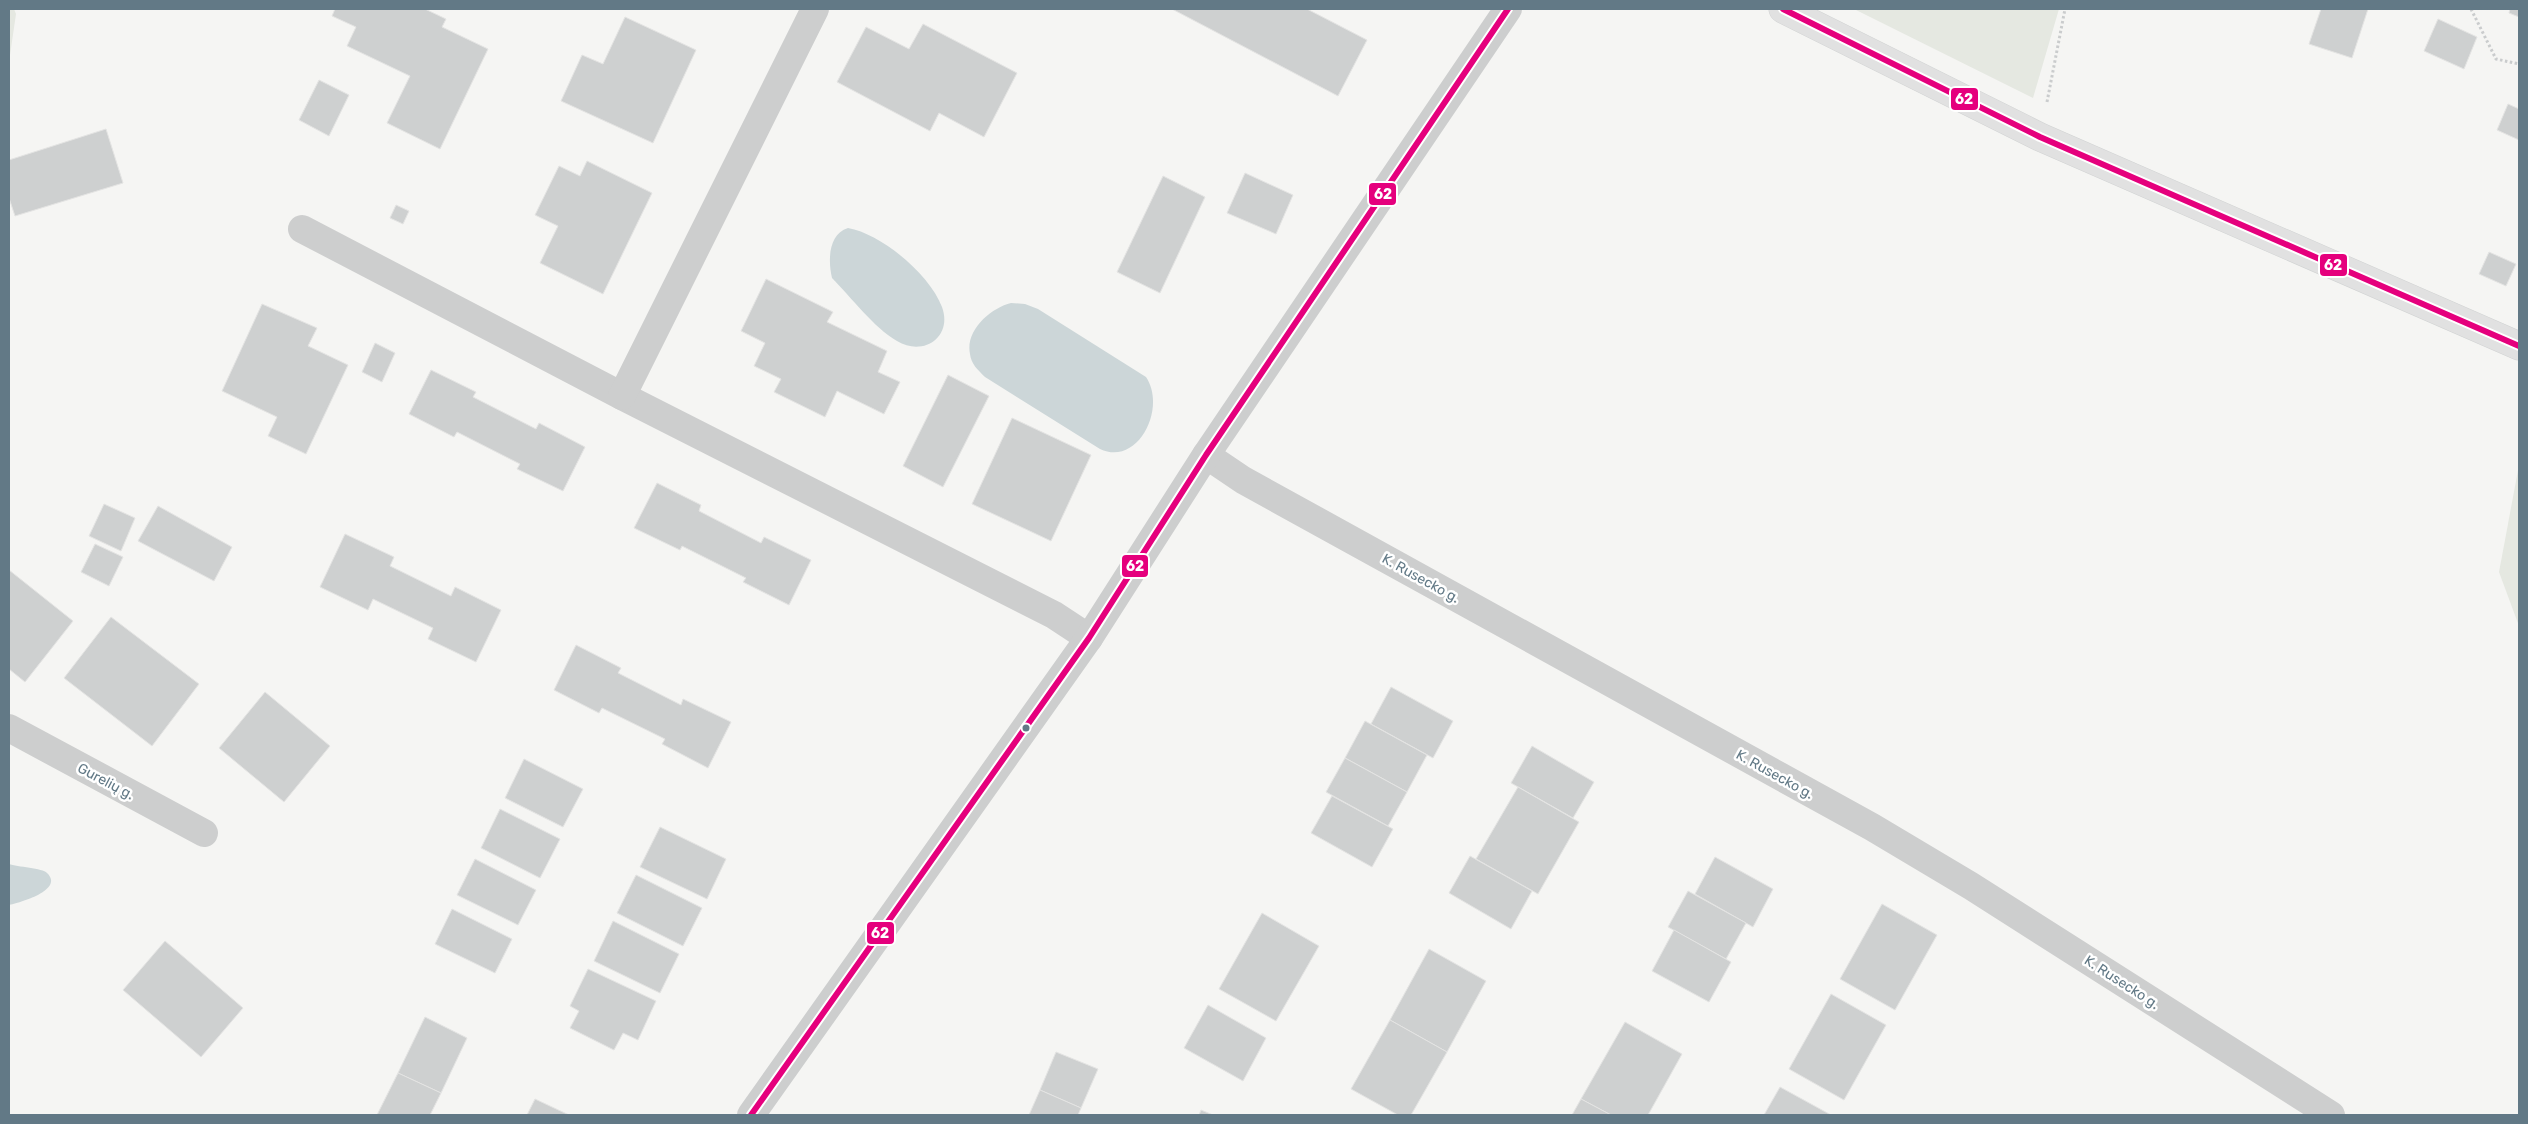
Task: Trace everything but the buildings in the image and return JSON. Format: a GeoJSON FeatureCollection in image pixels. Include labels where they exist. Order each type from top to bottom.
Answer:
{"type":"FeatureCollection","features":[{"type":"Feature","properties":{"kind":"main road"},"geometry":{"type":"LineString","coordinates":[[1783,9],[2040,137],[2519,346]]}},
{"type":"Feature","properties":{"kind":"street"},"geometry":{"type":"LineString","coordinates":[[622,396],[815,9]]}},
{"type":"Feature","properties":{"kind":"street"},"geometry":{"type":"LineString","coordinates":[[751,1115],[1089,638],[1206,455],[1508,9]]}},
{"type":"Feature","properties":{"kind":"street"},"geometry":{"type":"LineString","coordinates":[[302,229],[622,396],[1054,615],[1089,638]]}},
{"type":"Feature","properties":{"kind":"street","name":"K. Rusecko g."},"geometry":{"type":"LineString","coordinates":[[1206,455],[1243,480],[1530,637],[1905,847],[1980,891],[2331,1115]]}},
{"type":"Feature","properties":{"kind":"street","name":"Gurelių g."},"geometry":{"type":"LineString","coordinates":[[9,728],[204,833]]}},
{"type":"Feature","properties":{"kind":"path"},"geometry":{"type":"LineString","coordinates":[[2040,137],[2065,9]]}},
{"type":"Feature","properties":{"kind":"path"},"geometry":{"type":"LineString","coordinates":[[2471,9],[2496,59],[2519,64]]}},
{"type":"Feature","properties":{"kind":"shaded area"},"geometry":{"type":"Polygon","coordinates":[[[9,9],[14,9],[16,14],[9,62],[9,9]]]}},
{"type":"Feature","properties":{"kind":"shaded area"},"geometry":{"type":"Polygon","coordinates":[[[1854,9],[2059,9],[2033,98],[1854,9]]]}},
{"type":"Feature","properties":{"kind":"shaded area"},"geometry":{"type":"Polygon","coordinates":[[[848,228],[875,238],[890,247],[927,282],[942,307],[944,318],[943,327],[933,341],[917,347],[897,341],[871,320],[832,278],[830,256],[833,242],[841,231],[848,228]]]}},
{"type":"Feature","properties":{"kind":"shaded area"},"geometry":{"type":"Polygon","coordinates":[[[1011,303],[1025,304],[1038,309],[1146,377],[1152,390],[1153,404],[1151,418],[1137,442],[1126,450],[1114,452],[1100,449],[985,377],[977,369],[971,358],[971,337],[981,321],[988,315],[1011,303]]]}},
{"type":"Feature","properties":{"kind":"shaded area"},"geometry":{"type":"Polygon","coordinates":[[[2519,465],[2519,626],[2499,572],[2519,465]]]}},
{"type":"Feature","properties":{"kind":"shaded area"},"geometry":{"type":"Polygon","coordinates":[[[9,864],[45,871],[51,879],[50,885],[38,895],[9,905],[9,864]]]}},
{"type":"Feature","properties":{"kind":"transit line","name":"62"},"geometry":{"type":"LineString","coordinates":[[751,1115],[1089,638],[1206,455],[1508,9]]}},
{"type":"Feature","properties":{"kind":"transit line","name":"62"},"geometry":{"type":"LineString","coordinates":[[1783,9],[2040,137],[2519,346]]}}]}
